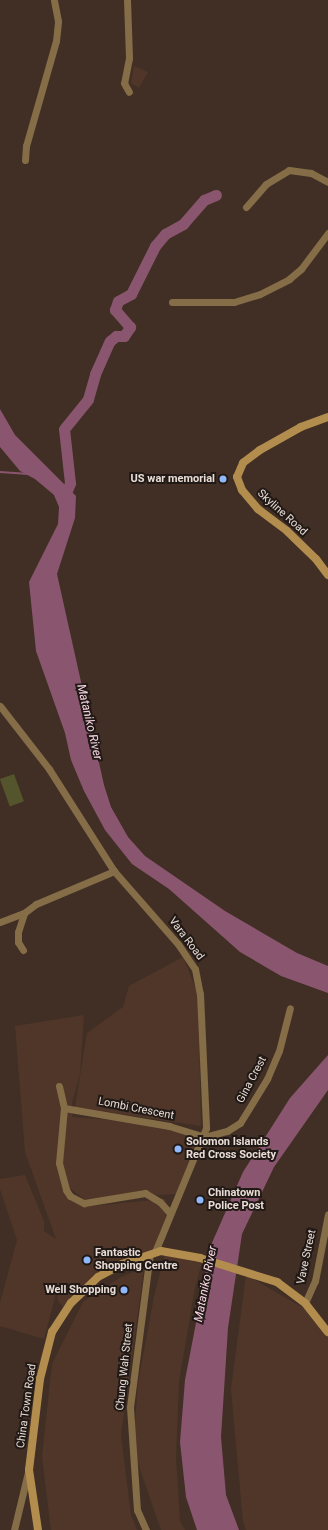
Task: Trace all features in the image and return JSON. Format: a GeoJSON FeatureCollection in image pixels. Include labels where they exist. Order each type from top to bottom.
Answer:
{"type":"FeatureCollection","features":[{"type":"Feature","properties":{"kind":"street"},"geometry":{"type":"LineString","coordinates":[[25,160],[26,146],[39,105],[56,41],[58,21],[54,0]]}},
{"type":"Feature","properties":{"kind":"street"},"geometry":{"type":"LineString","coordinates":[[127,0],[129,58],[124,83],[130,92]]}},
{"type":"Feature","properties":{"kind":"street"},"geometry":{"type":"LineString","coordinates":[[246,207],[266,184],[289,170],[311,173],[328,182]]}},
{"type":"Feature","properties":{"kind":"street"},"geometry":{"type":"LineString","coordinates":[[172,302],[234,302],[260,294],[289,279],[302,269],[328,234]]}},
{"type":"Feature","properties":{"kind":"street","name":"Skyline Road"},"geometry":{"type":"LineString","coordinates":[[328,417],[301,427],[260,450],[243,463],[237,477],[242,490],[258,509],[287,531],[316,559],[328,575]]}},
{"type":"Feature","properties":{"kind":"street","name":"Vara Road"},"geometry":{"type":"LineString","coordinates":[[0,706],[49,769],[114,871],[178,944],[195,969],[200,994],[206,1128],[204,1137],[153,1253]]}},
{"type":"Feature","properties":{"kind":"street"},"geometry":{"type":"LineString","coordinates":[[0,922],[24,913],[36,904],[114,871]]}},
{"type":"Feature","properties":{"kind":"street"},"geometry":{"type":"LineString","coordinates":[[23,950],[18,942],[18,932],[24,913]]}},
{"type":"Feature","properties":{"kind":"street","name":"Gina Crest"},"geometry":{"type":"LineString","coordinates":[[204,1137],[227,1131],[240,1123],[267,1079],[279,1051],[290,1008]]}},
{"type":"Feature","properties":{"kind":"street"},"geometry":{"type":"LineString","coordinates":[[59,1086],[64,1108],[58,1162],[66,1190],[70,1196],[84,1203],[145,1193],[160,1202],[170,1213]]}},
{"type":"Feature","properties":{"kind":"street","name":"Lombi Crescent"},"geometry":{"type":"LineString","coordinates":[[64,1108],[170,1126],[204,1137]]}},
{"type":"Feature","properties":{"kind":"street","name":"Vave Street"},"geometry":{"type":"LineString","coordinates":[[305,1303],[315,1281],[328,1214]]}},
{"type":"Feature","properties":{"kind":"street","name":"China Town Road"},"geometry":{"type":"LineString","coordinates":[[38,1530],[29,1470],[40,1379],[52,1332],[71,1303],[93,1280],[116,1266],[153,1253],[167,1251],[200,1258],[278,1282],[305,1303],[328,1332]]}},
{"type":"Feature","properties":{"kind":"street","name":"Chung Wah Street"},"geometry":{"type":"LineString","coordinates":[[146,1530],[137,1510],[130,1407],[153,1253]]}},
{"type":"Feature","properties":{"kind":"street"},"geometry":{"type":"LineString","coordinates":[[14,1530],[29,1470]]}},
{"type":"Feature","properties":{"kind":"shaded area"},"geometry":{"type":"Polygon","coordinates":[[[134,66],[148,72],[139,88],[131,83],[134,66]]]}},
{"type":"Feature","properties":{"kind":"shaded area"},"geometry":{"type":"Polygon","coordinates":[[[183,957],[198,994],[201,1126],[75,1107],[87,1033],[123,1007],[129,986],[183,957]]]}},
{"type":"Feature","properties":{"kind":"shaded area"},"geometry":{"type":"Polygon","coordinates":[[[84,1015],[80,1074],[72,1103],[72,1117],[155,1123],[202,1141],[177,1194],[84,1199],[71,1189],[71,1193],[91,1206],[165,1199],[171,1214],[155,1250],[111,1266],[63,1307],[58,1301],[57,1290],[44,1339],[0,1326],[0,1303],[17,1240],[0,1189],[0,1179],[25,1175],[44,1221],[44,1231],[56,1239],[25,1152],[15,1026],[84,1015]]]}},
{"type":"Feature","properties":{"kind":"shaded area"},"geometry":{"type":"Polygon","coordinates":[[[165,1253],[202,1261],[195,1288],[179,1381],[176,1458],[180,1521],[185,1530],[161,1530],[133,1449],[138,1383],[154,1297],[165,1253]]]}},
{"type":"Feature","properties":{"kind":"shaded area"},"geometry":{"type":"Polygon","coordinates":[[[144,1268],[121,1435],[131,1515],[137,1530],[51,1530],[42,1457],[52,1364],[83,1302],[121,1277],[144,1268]]]}},
{"type":"Feature","properties":{"kind":"shaded area"},"geometry":{"type":"Polygon","coordinates":[[[246,1275],[307,1310],[328,1338],[328,1530],[246,1530],[243,1522],[231,1389],[246,1275]]]}},
{"type":"Feature","properties":{"kind":"green space"},"geometry":{"type":"Polygon","coordinates":[[[14,774],[24,801],[10,806],[0,779],[14,774]]]}},
{"type":"Feature","properties":{"kind":"water","name":"Mataniko River"},"geometry":{"type":"Polygon","coordinates":[[[0,409],[15,435],[76,496],[75,518],[57,574],[104,785],[111,807],[128,837],[145,856],[225,911],[297,953],[328,966],[328,993],[281,976],[240,952],[169,889],[132,864],[105,830],[84,791],[71,760],[65,733],[36,651],[29,582],[58,524],[59,507],[54,495],[35,479],[20,471],[0,447],[0,409]]]}},
{"type":"Feature","properties":{"kind":"water","name":"Mataniko River"},"geometry":{"type":"Polygon","coordinates":[[[328,1055],[328,1090],[274,1167],[242,1234],[228,1328],[221,1437],[226,1495],[239,1530],[197,1530],[186,1497],[180,1442],[185,1380],[211,1245],[243,1172],[290,1098],[328,1055]]]}},
{"type":"Feature","properties":{"kind":"waterway"},"geometry":{"type":"LineString","coordinates":[[65,495],[70,483],[64,429],[88,399],[95,374],[110,341],[116,336],[124,336],[130,327],[115,310],[118,301],[131,294],[155,246],[165,234],[183,224],[204,200],[216,195]]}},
{"type":"Feature","properties":{"kind":"waterway"},"geometry":{"type":"LineString","coordinates":[[0,472],[29,474]]}},
{"type":"Feature","properties":{"kind":"place","name":"US war memorial"},"geometry":{"type":"Point","coordinates":[223,479]}},
{"type":"Feature","properties":{"kind":"place","name":"Solomon Islands Red Cross Society"},"geometry":{"type":"Point","coordinates":[178,1149]}},
{"type":"Feature","properties":{"kind":"place","name":"Chinatown Police Post"},"geometry":{"type":"Point","coordinates":[200,1200]}},
{"type":"Feature","properties":{"kind":"place","name":"Fantastic Shopping Centre"},"geometry":{"type":"Point","coordinates":[87,1260]}},
{"type":"Feature","properties":{"kind":"place","name":"Well Shopping"},"geometry":{"type":"Point","coordinates":[124,1290]}}]}
